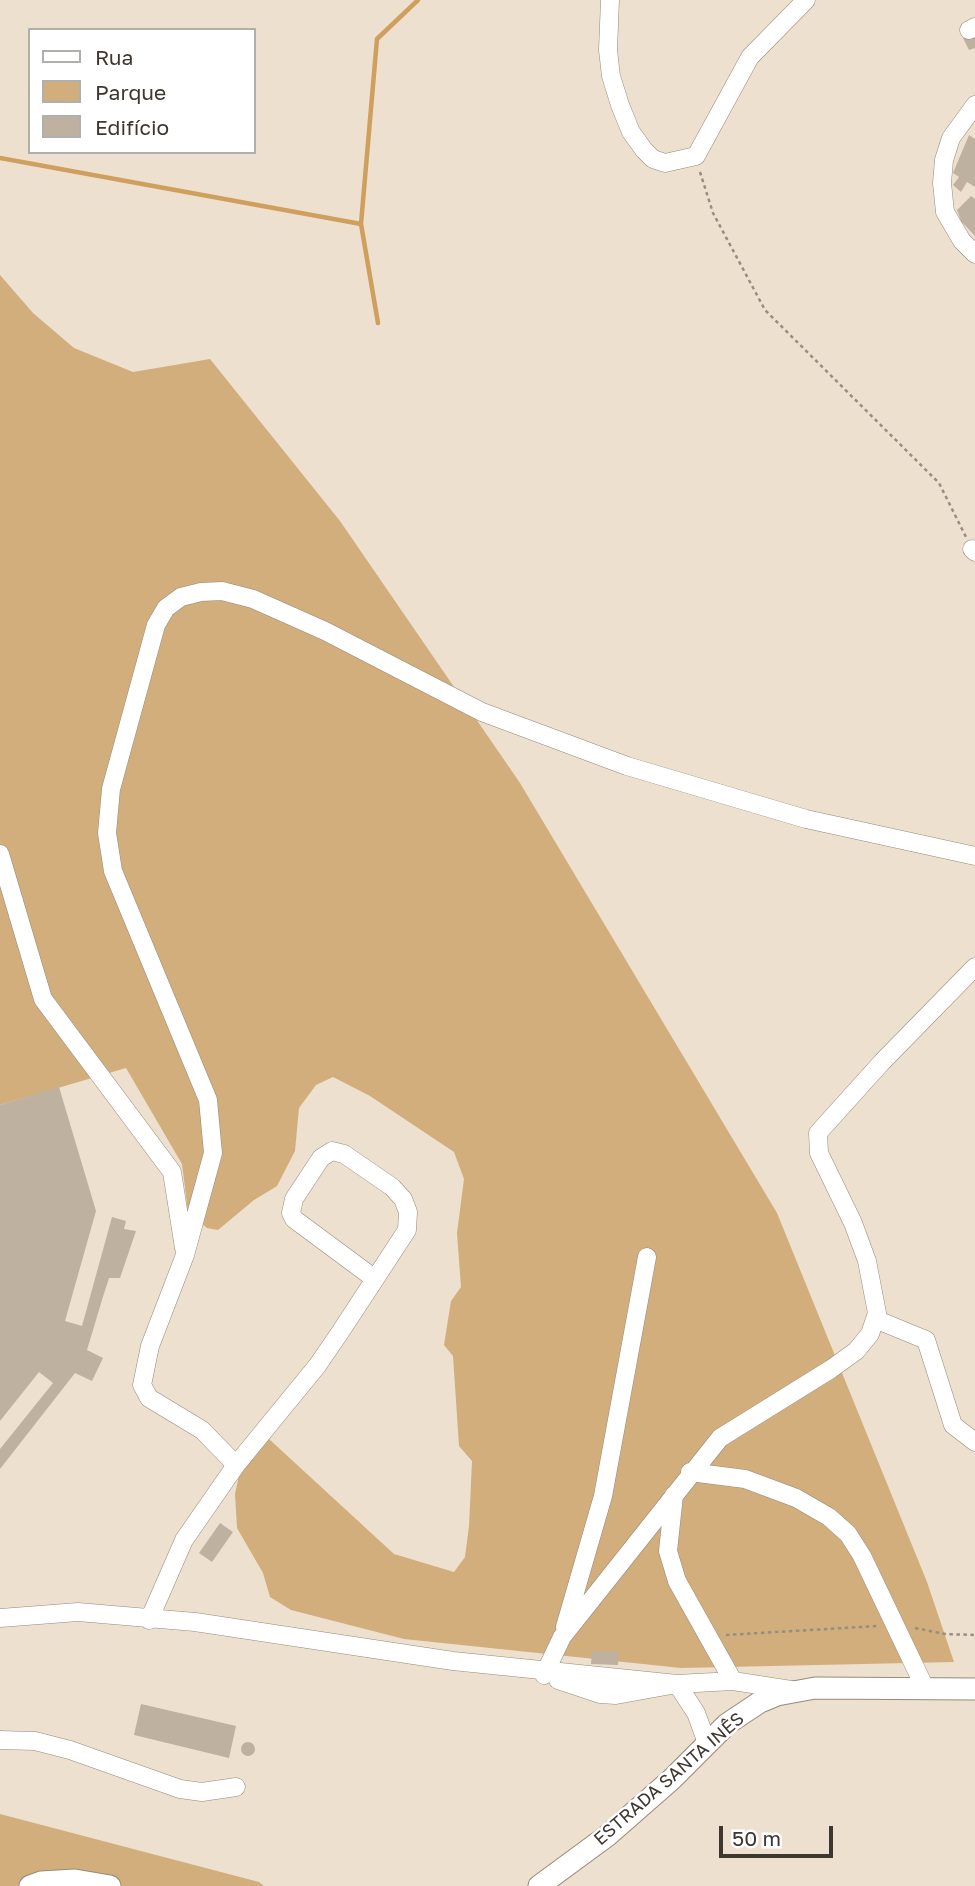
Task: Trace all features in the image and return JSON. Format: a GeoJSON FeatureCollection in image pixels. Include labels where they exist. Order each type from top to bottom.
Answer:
{"type":"FeatureCollection","features":[{"type":"Feature","properties":{"kind":"main road","name":"ESTRADA SANTA INÊS"},"geometry":{"type":"LineString","coordinates":[[538,1886],[636,1811],[707,1743],[752,1707],[795,1690],[837,1687],[975,1689]]}},
{"type":"Feature","properties":{"kind":"main road"},"geometry":{"type":"LineString","coordinates":[[30,1886],[41,1882],[75,1880],[110,1886]]}},
{"type":"Feature","properties":{"kind":"street"},"geometry":{"type":"LineString","coordinates":[[610,0],[611,76],[631,132],[653,159],[665,163],[696,156],[750,57],[806,0]]}},
{"type":"Feature","properties":{"kind":"street"},"geometry":{"type":"LineString","coordinates":[[975,105],[951,138],[944,160],[942,183],[949,219],[962,241],[975,254]]}},
{"type":"Feature","properties":{"kind":"street"},"geometry":{"type":"LineString","coordinates":[[236,1465],[202,1430],[149,1398],[142,1385],[150,1346],[185,1255],[210,1165],[213,1125],[208,1100],[189,1048],[113,871],[107,833],[111,789],[156,625],[166,608],[181,597],[201,592],[222,591],[253,599],[325,631],[482,712],[627,766],[806,819],[975,856]]}},
{"type":"Feature","properties":{"kind":"street"},"geometry":{"type":"LineString","coordinates":[[0,854],[43,999],[172,1172],[185,1255]]}},
{"type":"Feature","properties":{"kind":"street"},"geometry":{"type":"LineString","coordinates":[[543,1672],[562,1637],[690,1472],[720,1438],[831,1369],[856,1351],[870,1334],[875,1319],[875,1295],[867,1261],[853,1223],[819,1153],[818,1133],[882,1062],[975,967]]}},
{"type":"Feature","properties":{"kind":"street"},"geometry":{"type":"LineString","coordinates":[[149,1620],[184,1540],[236,1465],[317,1366],[375,1279],[407,1230],[408,1212],[403,1199],[393,1187],[344,1154],[332,1151],[321,1158],[301,1188],[294,1199],[291,1213],[294,1219],[375,1279]]}},
{"type":"Feature","properties":{"kind":"street"},"geometry":{"type":"LineString","coordinates":[[562,1637],[603,1496],[647,1257]]}},
{"type":"Feature","properties":{"kind":"street"},"geometry":{"type":"LineString","coordinates":[[875,1319],[926,1340],[953,1425],[975,1442]]}},
{"type":"Feature","properties":{"kind":"street"},"geometry":{"type":"LineString","coordinates":[[690,1472],[745,1479],[796,1498],[830,1517],[848,1534],[862,1556],[925,1688]]}},
{"type":"Feature","properties":{"kind":"street"},"geometry":{"type":"LineString","coordinates":[[674,1495],[668,1551],[677,1581],[733,1681]]}},
{"type":"Feature","properties":{"kind":"street"},"geometry":{"type":"LineString","coordinates":[[0,1618],[78,1612],[195,1622],[543,1672],[677,1684],[733,1681],[795,1690]]}},
{"type":"Feature","properties":{"kind":"street"},"geometry":{"type":"LineString","coordinates":[[677,1684],[696,1713],[707,1743]]}},
{"type":"Feature","properties":{"kind":"street"},"geometry":{"type":"LineString","coordinates":[[0,1740],[35,1741],[70,1750],[180,1789],[202,1792],[236,1787]]}},
{"type":"Feature","properties":{"kind":"path"},"geometry":{"type":"LineString","coordinates":[[696,156],[713,214],[765,310],[939,483],[974,551]]}},
{"type":"Feature","properties":{"kind":"path"},"geometry":{"type":"LineString","coordinates":[[707,1636],[895,1625],[945,1634],[975,1635]]}},
{"type":"Feature","properties":{"kind":"green space"},"geometry":{"type":"Polygon","coordinates":[[[0,275],[33,313],[74,348],[133,372],[210,359],[340,521],[520,783],[777,1213],[927,1582],[954,1662],[681,1668],[404,1639],[291,1610],[270,1597],[263,1573],[237,1528],[235,1494],[240,1471],[269,1439],[394,1554],[454,1572],[465,1557],[472,1461],[459,1446],[453,1356],[444,1345],[451,1301],[461,1287],[457,1233],[464,1179],[454,1152],[370,1096],[333,1077],[316,1085],[299,1108],[295,1151],[277,1186],[254,1200],[218,1230],[207,1228],[188,1212],[182,1164],[126,1068],[0,1105],[0,275]]]}},
{"type":"Feature","properties":{"kind":"green space"},"geometry":{"type":"Polygon","coordinates":[[[0,1814],[259,1882],[264,1886],[0,1886],[0,1814]]]}},
{"type":"Feature","properties":{"kind":"building"},"geometry":{"type":"Polygon","coordinates":[[[975,34],[975,48],[969,50],[963,38],[975,34]]]}},
{"type":"Feature","properties":{"kind":"building"},"geometry":{"type":"Polygon","coordinates":[[[969,135],[975,139],[975,187],[967,182],[961,192],[953,185],[959,177],[953,173],[969,135]]]}},
{"type":"Feature","properties":{"kind":"building"},"geometry":{"type":"Polygon","coordinates":[[[971,196],[975,199],[975,236],[961,221],[957,210],[971,196]]]}},
{"type":"Feature","properties":{"kind":"building"},"geometry":{"type":"Polygon","coordinates":[[[59,1087],[96,1211],[65,1321],[82,1326],[112,1217],[126,1221],[124,1229],[136,1231],[120,1278],[109,1278],[87,1350],[103,1358],[92,1381],[75,1373],[0,1469],[0,1449],[53,1383],[39,1372],[0,1421],[0,1105],[59,1087]]]}},
{"type":"Feature","properties":{"kind":"building"},"geometry":{"type":"Polygon","coordinates":[[[220,1523],[233,1532],[212,1562],[199,1553],[220,1523]]]}},
{"type":"Feature","properties":{"kind":"building"},"geometry":{"type":"Polygon","coordinates":[[[592,1651],[619,1652],[618,1665],[591,1664],[592,1651]]]}},
{"type":"Feature","properties":{"kind":"building"},"geometry":{"type":"Polygon","coordinates":[[[141,1704],[236,1726],[229,1758],[134,1735],[141,1704]]]}},
{"type":"Feature","properties":{"kind":"building"},"geometry":{"type":"Polygon","coordinates":[[[245,1742],[251,1742],[255,1749],[251,1756],[245,1756],[241,1752],[241,1746],[245,1742]]]}},
{"type":"Feature","properties":{"kind":"waterway"},"geometry":{"type":"LineString","coordinates":[[378,323],[361,224],[377,39],[418,0]]}},
{"type":"Feature","properties":{"kind":"waterway"},"geometry":{"type":"LineString","coordinates":[[0,158],[361,224]]}}]}
